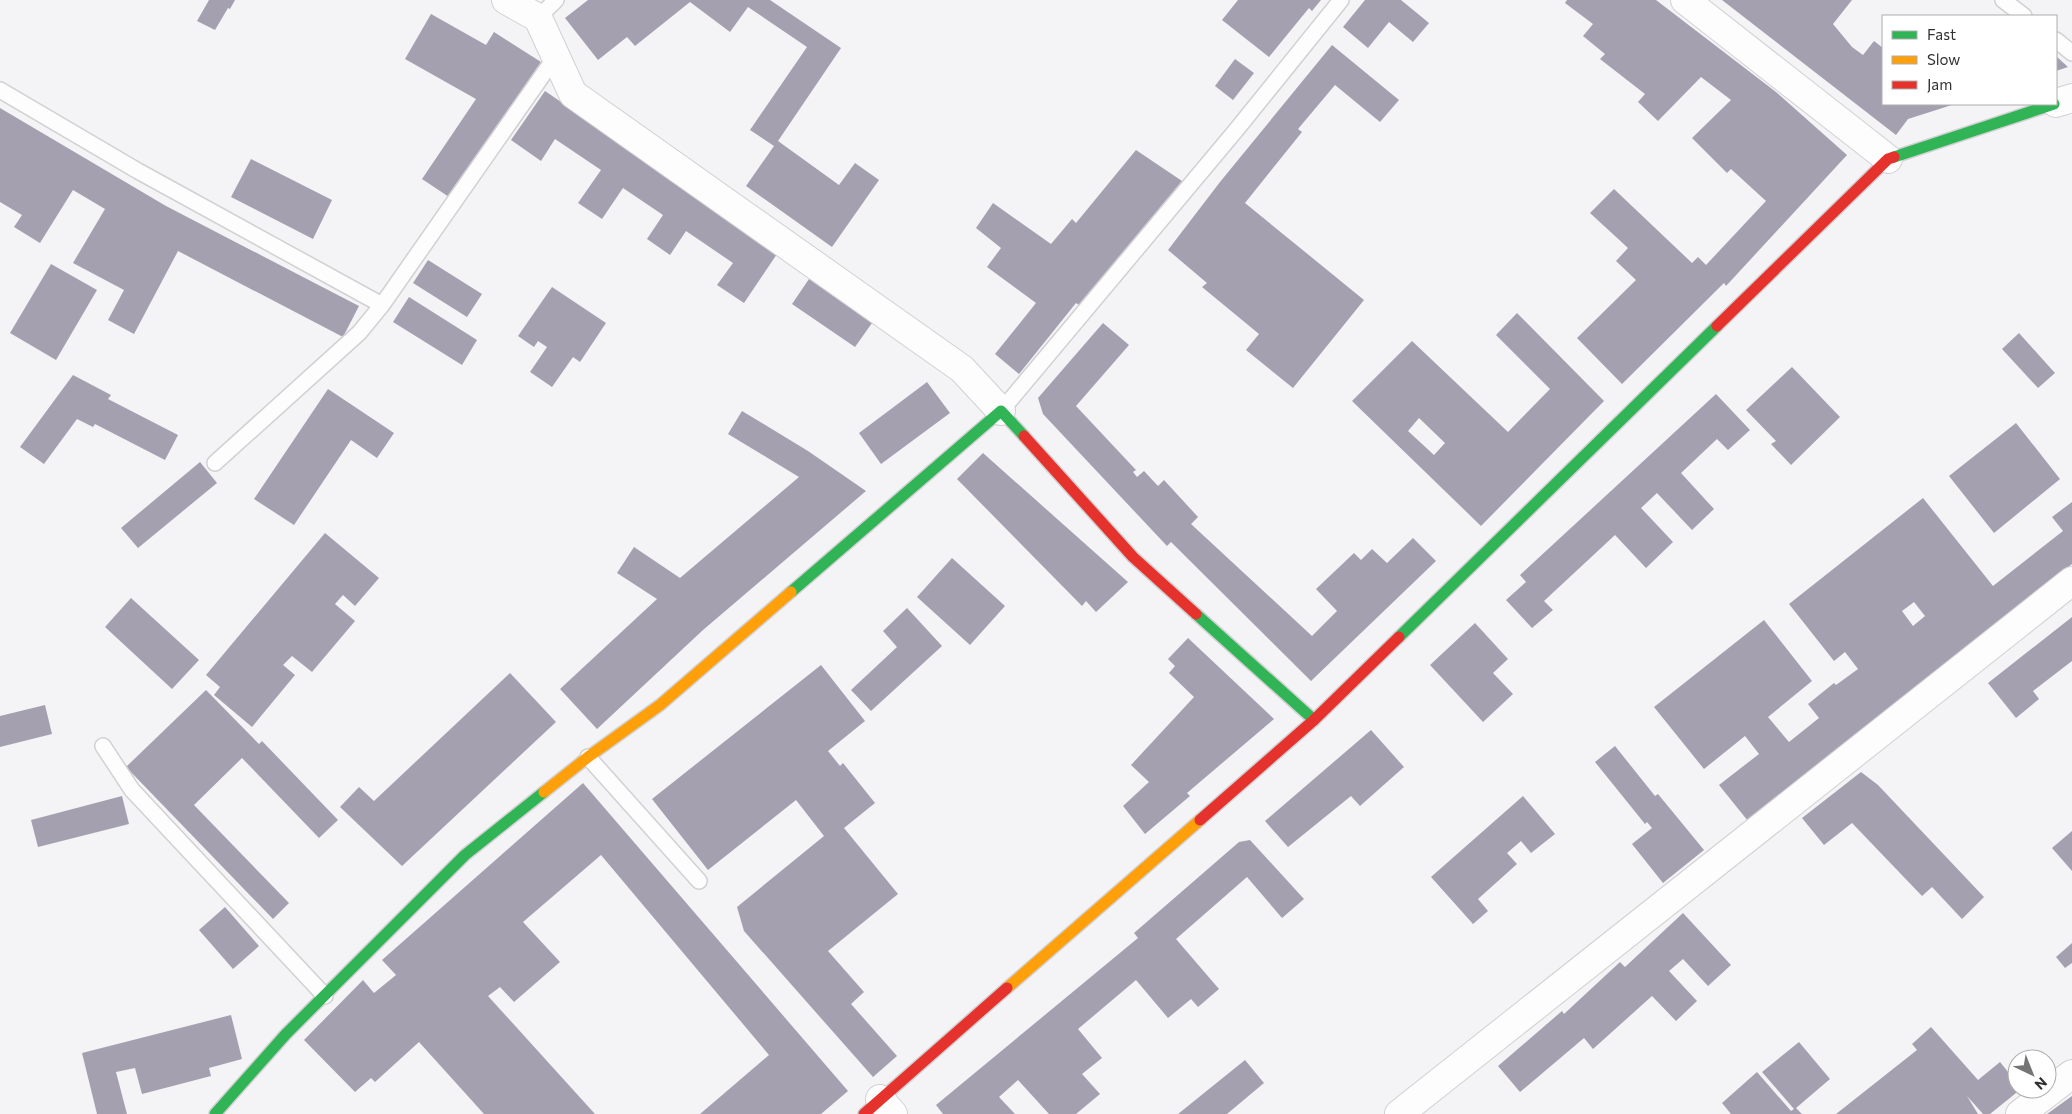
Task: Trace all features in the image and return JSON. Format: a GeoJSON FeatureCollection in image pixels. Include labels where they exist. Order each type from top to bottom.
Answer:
{"type":"FeatureCollection","features":[{"type":"Feature","properties":{"kind":"street"},"geometry":{"type":"LineString","coordinates":[[506,0],[547,9],[556,56],[573,94],[962,369],[1133,557],[1314,720]]}},
{"type":"Feature","properties":{"kind":"street"},"geometry":{"type":"LineString","coordinates":[[1685,0],[1888,159]]}},
{"type":"Feature","properties":{"kind":"street"},"geometry":{"type":"LineString","coordinates":[[2057,102],[2072,98]]}},
{"type":"Feature","properties":{"kind":"street"},"geometry":{"type":"LineString","coordinates":[[879,1109],[1314,720],[1888,159],[2049,105]]}},
{"type":"Feature","properties":{"kind":"street"},"geometry":{"type":"LineString","coordinates":[[215,1114],[286,1034],[465,855],[588,757],[660,705],[1001,411]]}},
{"type":"Feature","properties":{"kind":"street"},"geometry":{"type":"LineString","coordinates":[[1399,1114],[2072,581]]}},
{"type":"Feature","properties":{"kind":"street"},"geometry":{"type":"LineString","coordinates":[[2020,1114],[2072,1074]]}},
{"type":"Feature","properties":{"kind":"lane"},"geometry":{"type":"LineString","coordinates":[[1001,411],[1238,129],[1342,0]]}},
{"type":"Feature","properties":{"kind":"lane"},"geometry":{"type":"LineString","coordinates":[[2003,0],[2023,15]]}},
{"type":"Feature","properties":{"kind":"lane"},"geometry":{"type":"LineString","coordinates":[[2057,41],[2072,53]]}},
{"type":"Feature","properties":{"kind":"lane"},"geometry":{"type":"LineString","coordinates":[[215,463],[359,333],[382,304],[556,56]]}},
{"type":"Feature","properties":{"kind":"lane"},"geometry":{"type":"LineString","coordinates":[[0,90],[138,171],[382,304]]}},
{"type":"Feature","properties":{"kind":"lane"},"geometry":{"type":"LineString","coordinates":[[102,746],[132,790],[325,996]]}},
{"type":"Feature","properties":{"kind":"lane"},"geometry":{"type":"LineString","coordinates":[[588,757],[698,881]]}},
{"type":"Feature","properties":{"kind":"building"},"geometry":{"type":"Polygon","coordinates":[[[209,0],[235,0],[215,30],[197,21],[209,0]]]}},
{"type":"Feature","properties":{"kind":"building"},"geometry":{"type":"Polygon","coordinates":[[[588,0],[770,0],[841,48],[778,141],[839,185],[855,163],[879,180],[832,247],[746,186],[774,146],[750,130],[807,47],[748,7],[730,32],[690,2],[635,46],[627,37],[598,60],[565,18],[588,0]]]}},
{"type":"Feature","properties":{"kind":"building"},"geometry":{"type":"Polygon","coordinates":[[[1238,0],[1321,0],[1312,11],[1309,8],[1269,57],[1222,20],[1238,0]]]}},
{"type":"Feature","properties":{"kind":"building"},"geometry":{"type":"Polygon","coordinates":[[[1365,0],[1401,0],[1429,23],[1413,42],[1389,22],[1368,48],[1343,27],[1365,0]]]}},
{"type":"Feature","properties":{"kind":"building"},"geometry":{"type":"Polygon","coordinates":[[[1567,0],[1656,0],[1776,92],[1847,155],[1726,286],[1724,283],[1622,384],[1577,338],[1636,280],[1616,261],[1628,248],[1590,213],[1614,189],[1692,263],[1698,257],[1706,265],[1766,201],[1731,169],[1727,173],[1692,138],[1731,100],[1701,77],[1658,121],[1638,102],[1645,94],[1600,59],[1605,54],[1583,36],[1593,24],[1565,3],[1567,0]]]}},
{"type":"Feature","properties":{"kind":"building"},"geometry":{"type":"Polygon","coordinates":[[[1722,0],[1852,0],[1833,24],[1852,47],[1863,55],[1874,41],[1882,47],[1882,105],[1952,105],[1908,119],[1896,135],[1722,0]]]}},
{"type":"Feature","properties":{"kind":"building"},"geometry":{"type":"Polygon","coordinates":[[[431,14],[486,45],[494,32],[541,62],[449,197],[422,179],[476,99],[405,59],[431,14]]]}},
{"type":"Feature","properties":{"kind":"building"},"geometry":{"type":"Polygon","coordinates":[[[1332,45],[1399,100],[1380,122],[1335,85],[1298,129],[1302,132],[1245,203],[1364,300],[1293,388],[1246,350],[1259,334],[1202,287],[1207,283],[1168,250],[1220,182],[1332,45]]]}},
{"type":"Feature","properties":{"kind":"building"},"geometry":{"type":"Polygon","coordinates":[[[2057,57],[2068,67],[2057,71],[2057,57]]]}},
{"type":"Feature","properties":{"kind":"building"},"geometry":{"type":"Polygon","coordinates":[[[1235,59],[1254,73],[1233,100],[1215,86],[1235,59]]]}},
{"type":"Feature","properties":{"kind":"building"},"geometry":{"type":"Polygon","coordinates":[[[545,91],[779,251],[744,303],[717,285],[733,263],[686,231],[670,255],[647,239],[663,215],[623,188],[602,219],[578,203],[601,170],[555,139],[541,161],[511,140],[545,91]]]}},
{"type":"Feature","properties":{"kind":"building"},"geometry":{"type":"Polygon","coordinates":[[[0,108],[166,206],[359,306],[343,337],[178,251],[134,334],[108,320],[124,290],[73,263],[105,209],[73,190],[40,243],[14,227],[22,215],[0,202],[0,108]]]}},
{"type":"Feature","properties":{"kind":"building"},"geometry":{"type":"Polygon","coordinates":[[[1136,150],[1182,181],[1079,305],[1076,303],[1019,374],[995,354],[1036,303],[987,267],[1001,248],[976,228],[993,203],[1051,244],[1072,219],[1076,223],[1136,150]]]}},
{"type":"Feature","properties":{"kind":"building"},"geometry":{"type":"Polygon","coordinates":[[[251,159],[332,200],[313,239],[231,197],[251,159]]]}},
{"type":"Feature","properties":{"kind":"building"},"geometry":{"type":"Polygon","coordinates":[[[428,260],[482,294],[467,317],[413,283],[428,260]]]}},
{"type":"Feature","properties":{"kind":"building"},"geometry":{"type":"Polygon","coordinates":[[[51,264],[97,290],[56,360],[10,333],[51,264]]]}},
{"type":"Feature","properties":{"kind":"building"},"geometry":{"type":"Polygon","coordinates":[[[809,279],[872,323],[855,347],[792,304],[809,279]]]}},
{"type":"Feature","properties":{"kind":"building"},"geometry":{"type":"Polygon","coordinates":[[[552,287],[606,323],[580,362],[573,357],[552,387],[530,372],[547,347],[538,341],[534,347],[518,336],[552,287]]]}},
{"type":"Feature","properties":{"kind":"building"},"geometry":{"type":"Polygon","coordinates":[[[409,297],[477,340],[462,365],[393,322],[409,297]]]}},
{"type":"Feature","properties":{"kind":"building"},"geometry":{"type":"Polygon","coordinates":[[[1517,313],[1604,401],[1481,526],[1352,401],[1412,341],[1508,432],[1550,389],[1496,335],[1517,313]],[[1419,418],[1408,431],[1434,455],[1445,443],[1419,418]]]}},
{"type":"Feature","properties":{"kind":"building"},"geometry":{"type":"Polygon","coordinates":[[[1103,323],[1129,345],[1076,406],[1136,470],[1133,472],[1137,477],[1144,471],[1158,486],[1164,480],[1198,517],[1191,524],[1312,636],[1337,611],[1316,589],[1354,553],[1361,560],[1372,549],[1387,563],[1413,538],[1436,561],[1311,681],[1171,542],[1167,546],[1043,414],[1038,398],[1103,323]]]}},
{"type":"Feature","properties":{"kind":"building"},"geometry":{"type":"Polygon","coordinates":[[[2019,333],[2055,373],[2038,388],[2002,349],[2019,333]]]}},
{"type":"Feature","properties":{"kind":"building"},"geometry":{"type":"Polygon","coordinates":[[[1792,367],[1840,417],[1791,465],[1771,444],[1776,441],[1746,410],[1792,367]]]}},
{"type":"Feature","properties":{"kind":"building"},"geometry":{"type":"Polygon","coordinates":[[[73,375],[111,395],[108,399],[178,435],[165,460],[95,424],[93,427],[77,419],[44,464],[20,447],[73,375]]]}},
{"type":"Feature","properties":{"kind":"building"},"geometry":{"type":"Polygon","coordinates":[[[927,382],[950,413],[881,464],[859,433],[927,382]]]}},
{"type":"Feature","properties":{"kind":"building"},"geometry":{"type":"Polygon","coordinates":[[[328,389],[394,433],[377,458],[351,440],[294,525],[254,499],[328,389]]]}},
{"type":"Feature","properties":{"kind":"building"},"geometry":{"type":"Polygon","coordinates":[[[1716,394],[1750,430],[1728,450],[1717,439],[1681,473],[1714,509],[1692,530],[1657,493],[1641,508],[1673,542],[1646,568],[1615,535],[1544,601],[1553,610],[1532,628],[1506,600],[1526,582],[1520,575],[1716,394]]]}},
{"type":"Feature","properties":{"kind":"building"},"geometry":{"type":"Polygon","coordinates":[[[742,411],[808,451],[866,491],[703,630],[597,729],[560,689],[657,599],[617,573],[634,547],[680,578],[799,477],[728,434],[742,411]]]}},
{"type":"Feature","properties":{"kind":"building"},"geometry":{"type":"Polygon","coordinates":[[[2016,423],[2060,479],[1994,533],[1949,476],[2016,423]]]}},
{"type":"Feature","properties":{"kind":"building"},"geometry":{"type":"Polygon","coordinates":[[[983,453],[1128,582],[1096,612],[1086,601],[1082,606],[957,479],[983,453]]]}},
{"type":"Feature","properties":{"kind":"building"},"geometry":{"type":"Polygon","coordinates":[[[200,462],[217,483],[138,548],[121,528],[200,462]]]}},
{"type":"Feature","properties":{"kind":"building"},"geometry":{"type":"Polygon","coordinates":[[[1923,498],[1993,586],[2063,531],[2052,517],[2072,502],[2072,564],[1748,821],[1719,785],[1759,754],[1745,736],[1704,769],[1654,707],[1764,620],[1812,681],[1768,717],[1789,742],[1819,718],[1808,704],[1834,683],[1836,685],[1858,669],[1845,652],[1834,661],[1789,604],[1923,498]],[[1914,602],[1902,611],[1913,626],[1925,616],[1914,602]]]}},
{"type":"Feature","properties":{"kind":"building"},"geometry":{"type":"Polygon","coordinates":[[[325,533],[379,578],[355,606],[343,595],[335,604],[355,621],[312,672],[292,656],[283,665],[295,675],[252,727],[214,695],[220,687],[206,675],[325,533]]]}},
{"type":"Feature","properties":{"kind":"building"},"geometry":{"type":"Polygon","coordinates":[[[952,558],[1005,606],[970,645],[917,597],[952,558]]]}},
{"type":"Feature","properties":{"kind":"building"},"geometry":{"type":"Polygon","coordinates":[[[131,598],[199,660],[172,689],[105,627],[131,598]]]}},
{"type":"Feature","properties":{"kind":"building"},"geometry":{"type":"Polygon","coordinates":[[[907,608],[942,646],[871,711],[851,690],[897,647],[883,631],[907,608]]]}},
{"type":"Feature","properties":{"kind":"building"},"geometry":{"type":"Polygon","coordinates":[[[2072,617],[2072,661],[2033,691],[2039,699],[2016,718],[1988,683],[2072,617]]]}},
{"type":"Feature","properties":{"kind":"building"},"geometry":{"type":"Polygon","coordinates":[[[1475,623],[1508,659],[1493,673],[1513,694],[1483,722],[1430,665],[1475,623]]]}},
{"type":"Feature","properties":{"kind":"building"},"geometry":{"type":"Polygon","coordinates":[[[1188,638],[1274,719],[1187,793],[1190,796],[1145,834],[1123,806],[1149,782],[1131,765],[1194,697],[1169,673],[1175,666],[1168,659],[1188,638]]]}},
{"type":"Feature","properties":{"kind":"building"},"geometry":{"type":"Polygon","coordinates":[[[821,665],[865,721],[828,751],[840,766],[843,763],[875,803],[844,828],[898,894],[828,951],[864,992],[851,1004],[897,1056],[873,1077],[744,931],[737,907],[824,836],[796,800],[708,870],[652,799],[821,665]]]}},
{"type":"Feature","properties":{"kind":"building"},"geometry":{"type":"Polygon","coordinates":[[[510,673],[556,722],[402,866],[340,807],[359,787],[374,801],[510,673]]]}},
{"type":"Feature","properties":{"kind":"building"},"geometry":{"type":"Polygon","coordinates":[[[206,690],[259,744],[262,741],[338,820],[319,838],[242,758],[194,805],[289,903],[273,919],[126,767],[206,690]]]}},
{"type":"Feature","properties":{"kind":"building"},"geometry":{"type":"Polygon","coordinates":[[[45,705],[52,734],[0,747],[0,716],[45,705]]]}},
{"type":"Feature","properties":{"kind":"building"},"geometry":{"type":"Polygon","coordinates":[[[1371,730],[1404,767],[1360,806],[1351,796],[1288,847],[1265,821],[1371,730]]]}},
{"type":"Feature","properties":{"kind":"building"},"geometry":{"type":"Polygon","coordinates":[[[1615,746],[1655,796],[1658,794],[1704,850],[1663,883],[1632,844],[1652,828],[1647,822],[1645,824],[1595,762],[1615,746]]]}},
{"type":"Feature","properties":{"kind":"building"},"geometry":{"type":"Polygon","coordinates":[[[1861,772],[1878,785],[1984,897],[1962,919],[1932,887],[1922,896],[1852,823],[1824,845],[1802,818],[1861,772]]]}},
{"type":"Feature","properties":{"kind":"building"},"geometry":{"type":"Polygon","coordinates":[[[583,783],[848,1091],[821,1114],[700,1114],[769,1055],[601,855],[523,922],[560,962],[514,1002],[500,987],[488,996],[595,1114],[484,1114],[419,1042],[375,1082],[371,1078],[355,1092],[304,1040],[363,980],[374,993],[396,975],[382,960],[583,783]]]}},
{"type":"Feature","properties":{"kind":"building"},"geometry":{"type":"Polygon","coordinates":[[[122,796],[129,824],[38,847],[31,820],[122,796]]]}},
{"type":"Feature","properties":{"kind":"building"},"geometry":{"type":"Polygon","coordinates":[[[1523,796],[1555,834],[1531,853],[1521,841],[1507,853],[1517,864],[1478,899],[1488,911],[1473,924],[1431,877],[1523,796]]]}},
{"type":"Feature","properties":{"kind":"building"},"geometry":{"type":"Polygon","coordinates":[[[2072,831],[2072,871],[2052,848],[2072,831]]]}},
{"type":"Feature","properties":{"kind":"building"},"geometry":{"type":"Polygon","coordinates":[[[1250,840],[1304,899],[1282,918],[1247,877],[1176,939],[1219,989],[1198,1007],[1191,999],[1168,1018],[1136,980],[1078,1029],[1102,1058],[1082,1074],[1100,1094],[1076,1114],[1049,1114],[1018,1080],[999,1097],[1015,1114],[943,1114],[936,1105],[1138,938],[1134,933],[1239,842],[1250,840]]]}},
{"type":"Feature","properties":{"kind":"building"},"geometry":{"type":"Polygon","coordinates":[[[225,907],[259,946],[233,969],[199,930],[225,907]]]}},
{"type":"Feature","properties":{"kind":"building"},"geometry":{"type":"Polygon","coordinates":[[[1683,913],[1731,965],[1708,986],[1683,959],[1669,971],[1697,1001],[1676,1021],[1652,996],[1593,1049],[1584,1038],[1520,1092],[1498,1066],[1562,1011],[1564,1014],[1620,962],[1625,967],[1683,913]]]}},
{"type":"Feature","properties":{"kind":"building"},"geometry":{"type":"Polygon","coordinates":[[[2072,943],[2072,963],[2065,968],[2056,957],[2072,943]]]}},
{"type":"Feature","properties":{"kind":"building"},"geometry":{"type":"Polygon","coordinates":[[[231,1015],[242,1059],[209,1068],[211,1076],[142,1094],[135,1068],[116,1072],[127,1114],[97,1114],[82,1053],[231,1015]]]}},
{"type":"Feature","properties":{"kind":"building"},"geometry":{"type":"Polygon","coordinates":[[[1931,1027],[1978,1080],[2000,1062],[2007,1071],[2007,1099],[2009,1099],[1990,1114],[1983,1114],[1967,1096],[1978,1114],[1836,1114],[1917,1050],[1912,1044],[1931,1027]]]}},
{"type":"Feature","properties":{"kind":"building"},"geometry":{"type":"Polygon","coordinates":[[[1799,1042],[1830,1079],[1796,1108],[1802,1114],[1731,1114],[1722,1103],[1757,1072],[1791,1111],[1794,1109],[1762,1072],[1799,1042]]]}},
{"type":"Feature","properties":{"kind":"building"},"geometry":{"type":"Polygon","coordinates":[[[1245,1060],[1264,1083],[1227,1114],[1178,1114],[1245,1060]]]}},
{"type":"Feature","properties":{"kind":"building"},"geometry":{"type":"Polygon","coordinates":[[[2072,1096],[2072,1114],[2047,1114],[2072,1096]]]}},
{"type":"Feature","properties":{"kind":"traffic: fast"},"geometry":{"type":"LineString","coordinates":[[1894,157],[2051,105]]}},
{"type":"Feature","properties":{"kind":"traffic: fast"},"geometry":{"type":"LineString","coordinates":[[1399,637],[1717,326]]}},
{"type":"Feature","properties":{"kind":"traffic: fast"},"geometry":{"type":"LineString","coordinates":[[791,592],[1001,411],[1024,436]]}},
{"type":"Feature","properties":{"kind":"traffic: fast"},"geometry":{"type":"LineString","coordinates":[[1196,614],[1314,720]]}},
{"type":"Feature","properties":{"kind":"traffic: fast"},"geometry":{"type":"LineString","coordinates":[[215,1114],[286,1034],[465,855],[544,792]]}},
{"type":"Feature","properties":{"kind":"traffic: slow"},"geometry":{"type":"LineString","coordinates":[[544,792],[588,757],[660,705],[791,592]]}},
{"type":"Feature","properties":{"kind":"traffic: slow"},"geometry":{"type":"LineString","coordinates":[[1007,988],[1200,820]]}},
{"type":"Feature","properties":{"kind":"traffic: jam"},"geometry":{"type":"LineString","coordinates":[[1717,326],[1888,159],[1894,157]]}},
{"type":"Feature","properties":{"kind":"traffic: jam"},"geometry":{"type":"LineString","coordinates":[[1024,436],[1133,557],[1196,614]]}},
{"type":"Feature","properties":{"kind":"traffic: jam"},"geometry":{"type":"LineString","coordinates":[[1200,820],[1314,720],[1399,637]]}},
{"type":"Feature","properties":{"kind":"traffic: jam"},"geometry":{"type":"LineString","coordinates":[[864,1114],[1007,988]]}}]}
